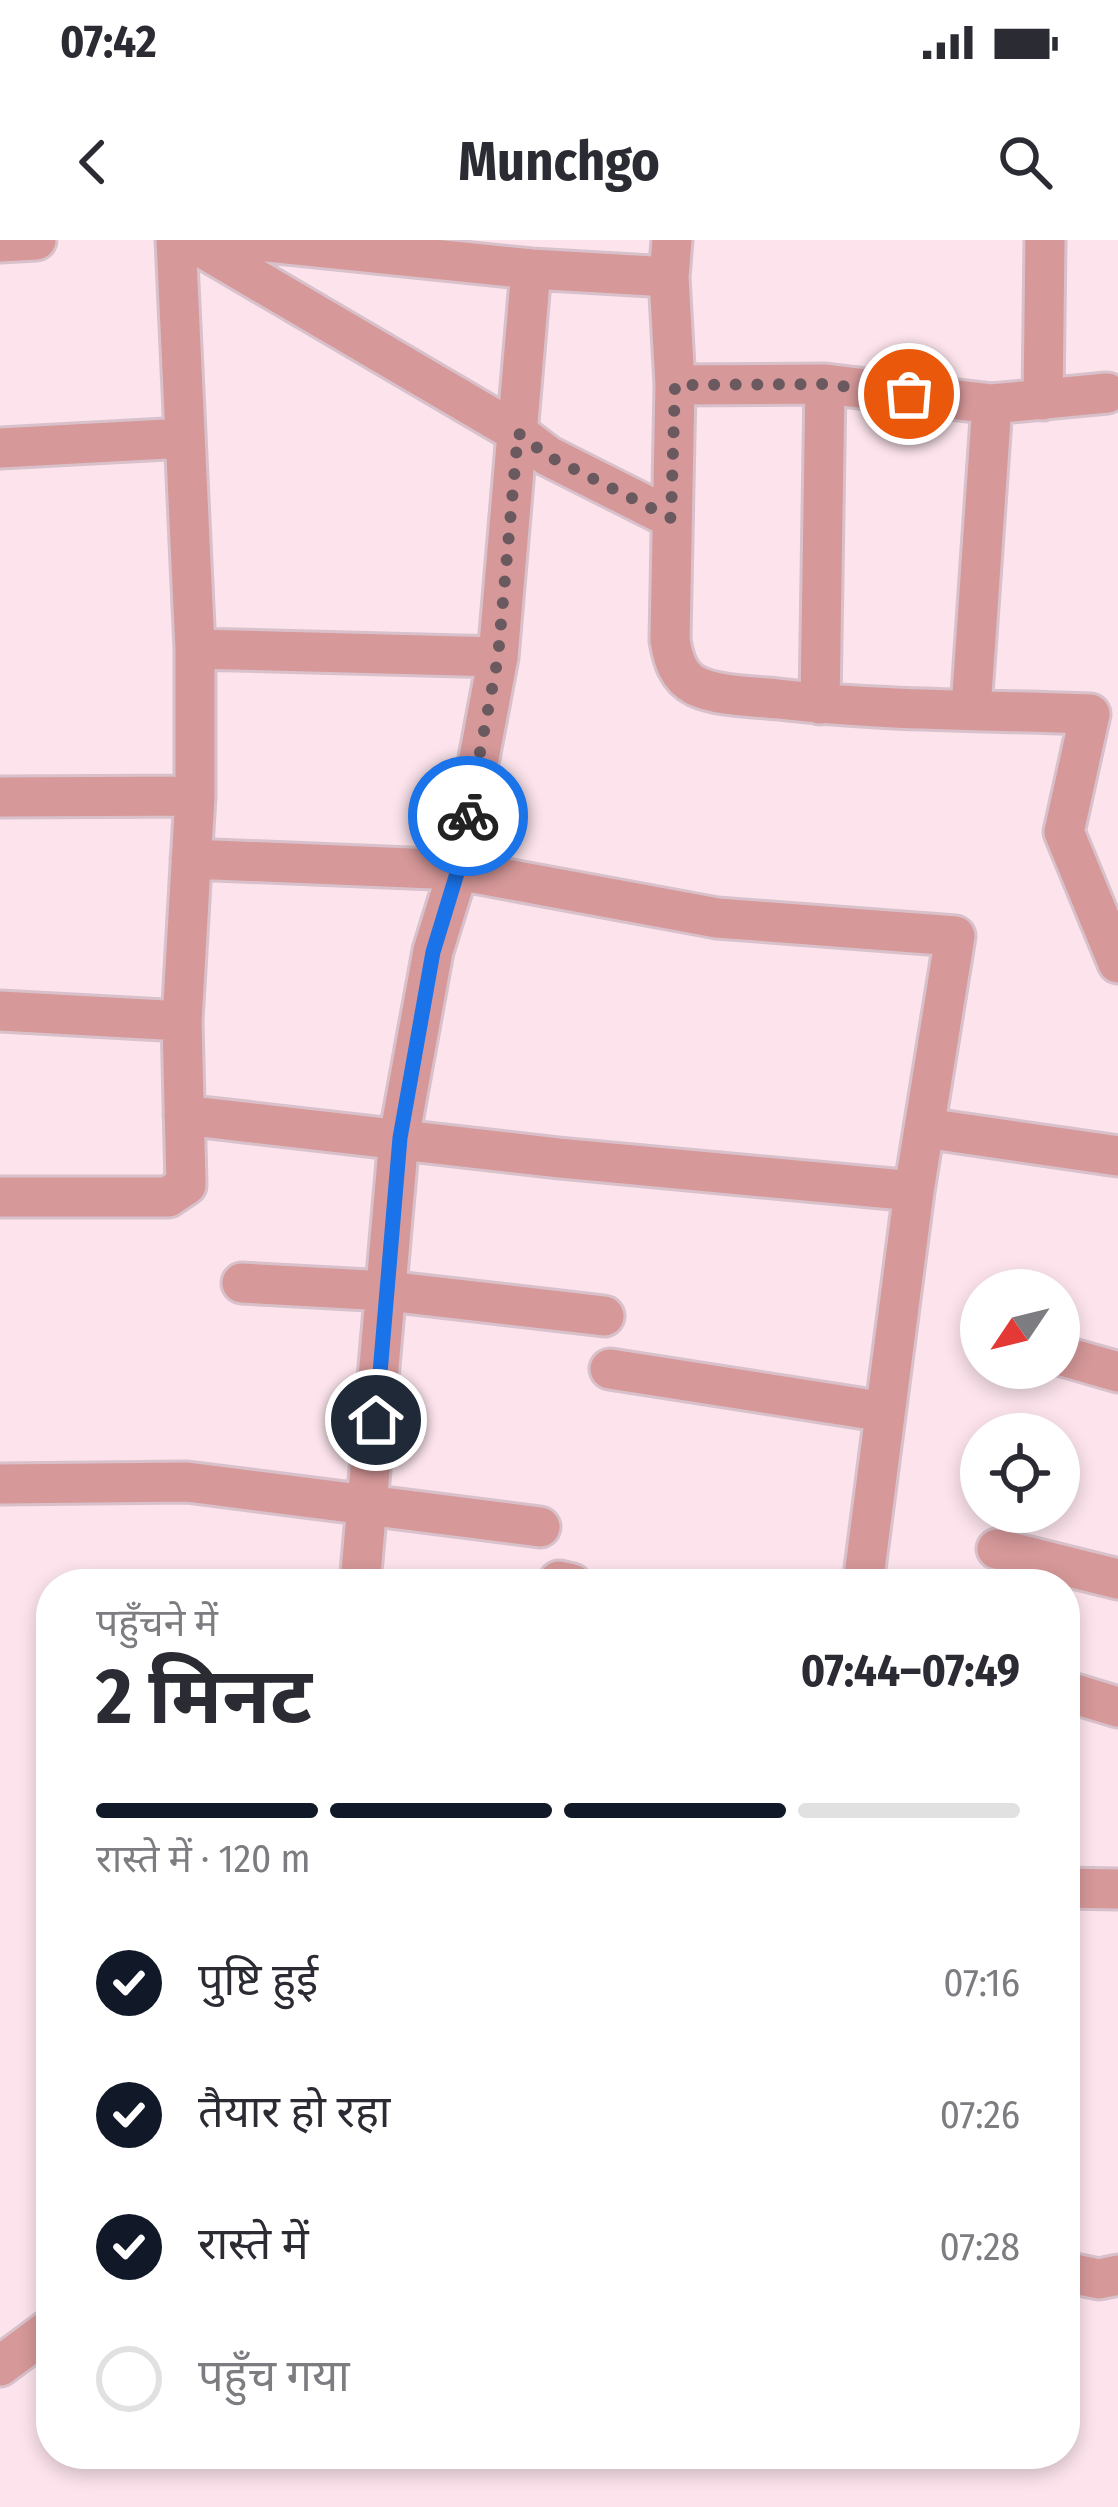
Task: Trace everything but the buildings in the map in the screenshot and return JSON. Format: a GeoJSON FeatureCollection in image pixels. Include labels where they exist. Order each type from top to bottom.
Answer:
{"type":"FeatureCollection","features":[{"type":"Feature","properties":{"kind":"street"},"geometry":{"type":"LineString","coordinates":[[0,242],[36,240]]}},
{"type":"Feature","properties":{"kind":"street"},"geometry":{"type":"LineString","coordinates":[[0,1197],[168,1197],[185,1185],[182,1021],[195,796],[195,649],[176,240]]}},
{"type":"Feature","properties":{"kind":"street"},"geometry":{"type":"LineString","coordinates":[[189,240],[518,433],[548,456],[671,518]]}},
{"type":"Feature","properties":{"kind":"street"},"geometry":{"type":"LineString","coordinates":[[248,240],[531,269],[670,259],[675,385],[670,640],[682,676],[694,685],[722,692],[820,704],[1090,714],[1064,832],[1118,963]]}},
{"type":"Feature","properties":{"kind":"street"},"geometry":{"type":"LineString","coordinates":[[1043,400],[1045,240]]}},
{"type":"Feature","properties":{"kind":"street"},"geometry":{"type":"LineString","coordinates":[[362,1569],[400,1138],[433,952],[458,870],[498,657],[531,269]]}},
{"type":"Feature","properties":{"kind":"street"},"geometry":{"type":"LineString","coordinates":[[675,385],[825,384],[992,404],[1106,393]]}},
{"type":"Feature","properties":{"kind":"street"},"geometry":{"type":"LineString","coordinates":[[820,704],[825,384]]}},
{"type":"Feature","properties":{"kind":"street"},"geometry":{"type":"LineString","coordinates":[[971,709],[992,404]]}},
{"type":"Feature","properties":{"kind":"street"},"geometry":{"type":"LineString","coordinates":[[0,448],[185,438]]}},
{"type":"Feature","properties":{"kind":"street"},"geometry":{"type":"LineString","coordinates":[[195,649],[498,657]]}},
{"type":"Feature","properties":{"kind":"street"},"geometry":{"type":"LineString","coordinates":[[0,797],[195,796]]}},
{"type":"Feature","properties":{"kind":"street"},"geometry":{"type":"LineString","coordinates":[[191,860],[458,870],[717,918],[955,936],[914,1191],[864,1569]]}},
{"type":"Feature","properties":{"kind":"street"},"geometry":{"type":"LineString","coordinates":[[0,1011],[182,1021]]}},
{"type":"Feature","properties":{"kind":"street"},"geometry":{"type":"LineString","coordinates":[[184,1115],[559,1158],[914,1191]]}},
{"type":"Feature","properties":{"kind":"street"},"geometry":{"type":"LineString","coordinates":[[925,1128],[1118,1156]]}},
{"type":"Feature","properties":{"kind":"street"},"geometry":{"type":"LineString","coordinates":[[242,1283],[386,1291],[604,1316]]}},
{"type":"Feature","properties":{"kind":"street"},"geometry":{"type":"LineString","coordinates":[[1080,1361],[1118,1372]]}},
{"type":"Feature","properties":{"kind":"street"},"geometry":{"type":"LineString","coordinates":[[610,1369],[885,1412]]}},
{"type":"Feature","properties":{"kind":"street"},"geometry":{"type":"LineString","coordinates":[[0,1484],[188,1482],[540,1527]]}},
{"type":"Feature","properties":{"kind":"street"},"geometry":{"type":"LineString","coordinates":[[998,1549],[1078,1569]]}},
{"type":"Feature","properties":{"kind":"street"},"geometry":{"type":"LineString","coordinates":[[1080,1570],[1118,1579]]}},
{"type":"Feature","properties":{"kind":"street"},"geometry":{"type":"LineString","coordinates":[[1080,1696],[1118,1707]]}},
{"type":"Feature","properties":{"kind":"street"},"geometry":{"type":"LineString","coordinates":[[1080,1888],[1118,1889]]}},
{"type":"Feature","properties":{"kind":"street"},"geometry":{"type":"LineString","coordinates":[[1080,2275],[1100,2279],[1118,2275]]}},
{"type":"Feature","properties":{"kind":"street"},"geometry":{"type":"LineString","coordinates":[[0,2366],[36,2338]]}},
{"type":"Feature","properties":{"kind":"way so far"},"geometry":{"type":"LineString","coordinates":[[468,816],[498,657],[518,433],[548,456],[671,518],[675,385],[825,384],[909,394]]}},
{"type":"Feature","properties":{"kind":"route"},"geometry":{"type":"LineString","coordinates":[[376,1420],[400,1138],[433,952],[458,870],[468,816]]}}]}
